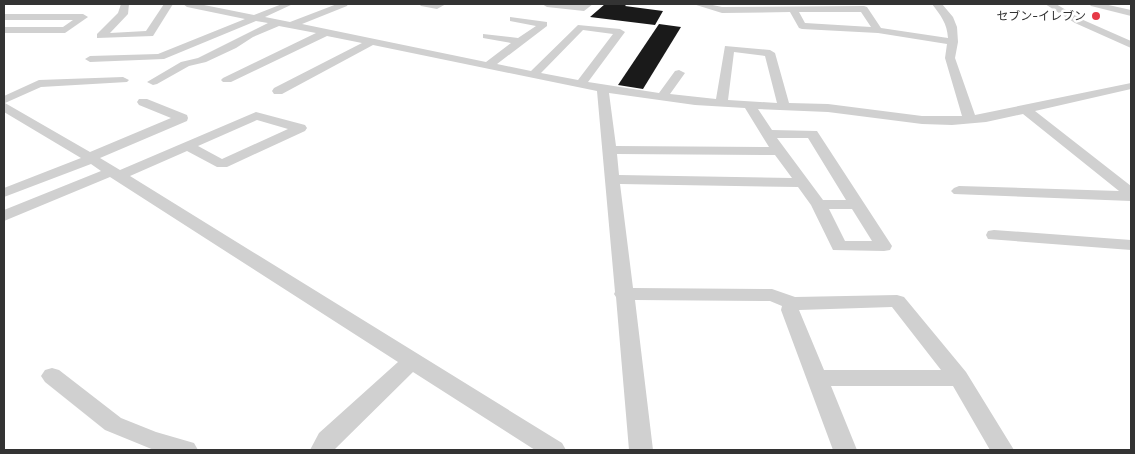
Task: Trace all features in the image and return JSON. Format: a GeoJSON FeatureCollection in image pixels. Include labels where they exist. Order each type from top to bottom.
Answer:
{"type":"FeatureCollection","features":[{"type":"Feature","properties":{"kind":"street"},"geometry":{"type":"LineString","coordinates":[[125,4],[123,14],[102,36],[149,34],[168,4]]}},
{"type":"Feature","properties":{"kind":"street"},"geometry":{"type":"LineString","coordinates":[[188,4],[603,89],[721,103],[828,108],[922,120],[970,120],[1026,110],[1131,86]]}},
{"type":"Feature","properties":{"kind":"street"},"geometry":{"type":"LineString","coordinates":[[90,59],[160,57],[289,4]]}},
{"type":"Feature","properties":{"kind":"street"},"geometry":{"type":"LineString","coordinates":[[292,25],[344,4]]}},
{"type":"Feature","properties":{"kind":"street"},"geometry":{"type":"LineString","coordinates":[[424,4],[437,6],[441,4]]}},
{"type":"Feature","properties":{"kind":"street"},"geometry":{"type":"LineString","coordinates":[[547,4],[584,8],[588,4]]}},
{"type":"Feature","properties":{"kind":"street"},"geometry":{"type":"LineString","coordinates":[[698,4],[722,10],[758,7],[793,10],[864,9],[878,30]]}},
{"type":"Feature","properties":{"kind":"street"},"geometry":{"type":"LineString","coordinates":[[937,4],[950,22],[953,42],[950,58],[970,120]]}},
{"type":"Feature","properties":{"kind":"street"},"geometry":{"type":"LineString","coordinates":[[1050,4],[1078,21],[1131,45]]}},
{"type":"Feature","properties":{"kind":"street"},"geometry":{"type":"LineString","coordinates":[[1094,4],[1131,13]]}},
{"type":"Feature","properties":{"kind":"street"},"geometry":{"type":"LineString","coordinates":[[793,10],[802,26],[878,30],[953,42]]}},
{"type":"Feature","properties":{"kind":"street"},"geometry":{"type":"LineString","coordinates":[[4,17],[83,17],[65,30],[4,30]]}},
{"type":"Feature","properties":{"kind":"street"},"geometry":{"type":"LineString","coordinates":[[487,66],[544,24],[513,19]]}},
{"type":"Feature","properties":{"kind":"street"},"geometry":{"type":"LineString","coordinates":[[153,82],[185,64],[209,57],[249,35],[279,22]]}},
{"type":"Feature","properties":{"kind":"street"},"geometry":{"type":"LineString","coordinates":[[533,75],[581,27],[620,32],[581,84]]}},
{"type":"Feature","properties":{"kind":"street"},"geometry":{"type":"LineString","coordinates":[[227,80],[327,32]]}},
{"type":"Feature","properties":{"kind":"street"},"geometry":{"type":"LineString","coordinates":[[487,36],[520,42]]}},
{"type":"Feature","properties":{"kind":"street"},"geometry":{"type":"LineString","coordinates":[[278,91],[371,42]]}},
{"type":"Feature","properties":{"kind":"street"},"geometry":{"type":"LineString","coordinates":[[721,103],[730,48],[770,52],[784,107]]}},
{"type":"Feature","properties":{"kind":"street"},"geometry":{"type":"LineString","coordinates":[[662,97],[678,73]]}},
{"type":"Feature","properties":{"kind":"street"},"geometry":{"type":"LineString","coordinates":[[4,100],[39,84],[123,80]]}},
{"type":"Feature","properties":{"kind":"street"},"geometry":{"type":"LineString","coordinates":[[603,89],[623,294],[641,450]]}},
{"type":"Feature","properties":{"kind":"street"},"geometry":{"type":"LineString","coordinates":[[4,193],[91,158],[182,118],[143,102]]}},
{"type":"Feature","properties":{"kind":"street"},"geometry":{"type":"LineString","coordinates":[[749,105],[779,152],[818,205],[839,246],[884,246],[812,134],[768,134]]}},
{"type":"Feature","properties":{"kind":"street"},"geometry":{"type":"LineString","coordinates":[[4,107],[91,158],[554,450]]}},
{"type":"Feature","properties":{"kind":"street"},"geometry":{"type":"LineString","coordinates":[[1026,110],[1131,195]]}},
{"type":"Feature","properties":{"kind":"street"},"geometry":{"type":"LineString","coordinates":[[4,216],[187,146],[256,116],[300,128],[222,164],[187,146]]}},
{"type":"Feature","properties":{"kind":"street"},"geometry":{"type":"LineString","coordinates":[[4,122],[21,117]]}},
{"type":"Feature","properties":{"kind":"street"},"geometry":{"type":"LineString","coordinates":[[609,150],[779,152]]}},
{"type":"Feature","properties":{"kind":"street"},"geometry":{"type":"LineString","coordinates":[[612,179],[802,183]]}},
{"type":"Feature","properties":{"kind":"street"},"geometry":{"type":"LineString","coordinates":[[959,191],[1131,195]]}},
{"type":"Feature","properties":{"kind":"street"},"geometry":{"type":"LineString","coordinates":[[818,205],[857,204]]}},
{"type":"Feature","properties":{"kind":"street"},"geometry":{"type":"LineString","coordinates":[[994,235],[1131,245]]}},
{"type":"Feature","properties":{"kind":"street"},"geometry":{"type":"LineString","coordinates":[[623,294],[772,295],[793,303],[898,301],[959,378],[1002,450]]}},
{"type":"Feature","properties":{"kind":"street"},"geometry":{"type":"LineString","coordinates":[[793,303],[790,310],[845,450]]}},
{"type":"Feature","properties":{"kind":"street"},"geometry":{"type":"LineString","coordinates":[[322,450],[327,440],[412,361]]}},
{"type":"Feature","properties":{"kind":"street"},"geometry":{"type":"LineString","coordinates":[[52,376],[113,424],[147,445],[186,450]]}},
{"type":"Feature","properties":{"kind":"street"},"geometry":{"type":"LineString","coordinates":[[817,378],[959,378]]}},
{"type":"Feature","properties":{"kind":"building"},"geometry":{"type":"Polygon","coordinates":[[[605,4],[627,4],[625,6],[663,11],[655,25],[590,17],[605,4]]]}},
{"type":"Feature","properties":{"kind":"building"},"geometry":{"type":"Polygon","coordinates":[[[659,24],[681,27],[643,89],[618,85],[659,24]]]}},
{"type":"Feature","properties":{"kind":"place","name":"セブン-イレブン"},"geometry":{"type":"Point","coordinates":[1096,16]}}]}
